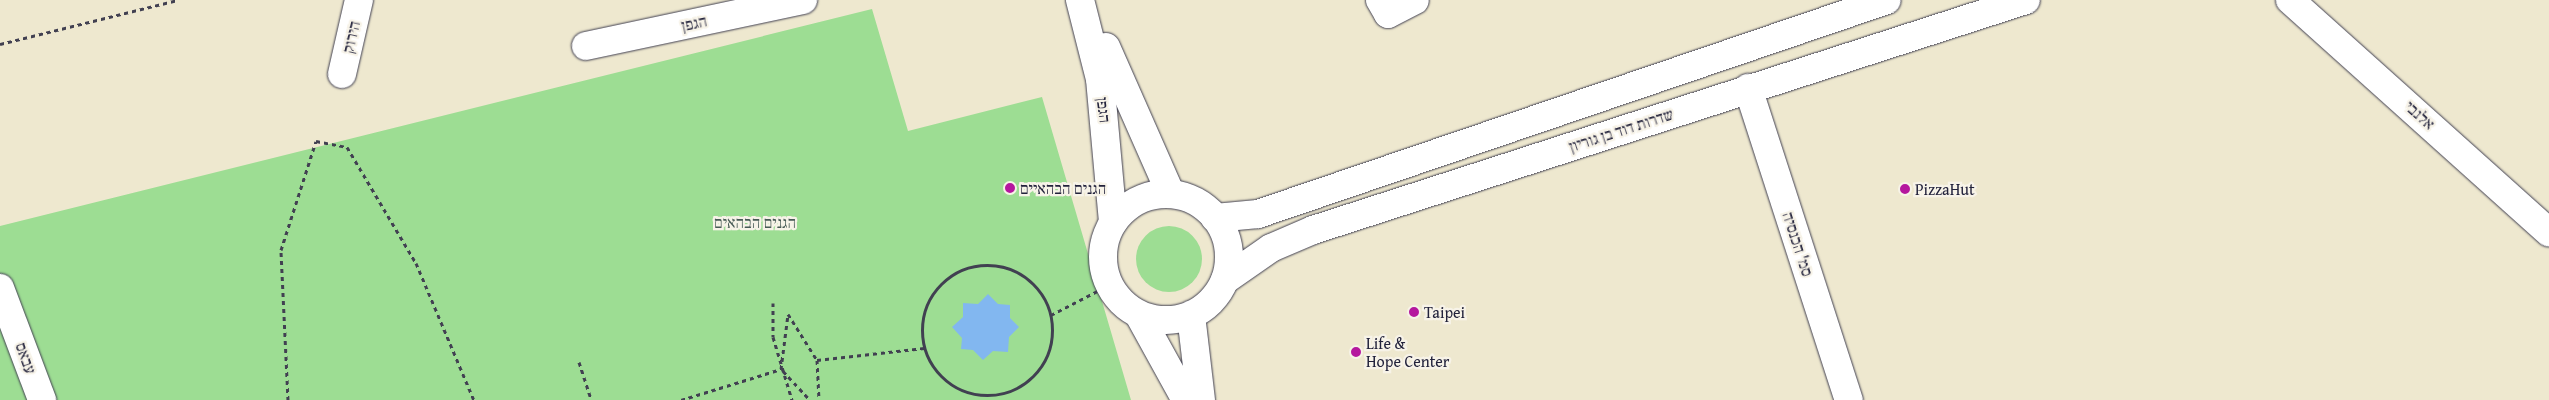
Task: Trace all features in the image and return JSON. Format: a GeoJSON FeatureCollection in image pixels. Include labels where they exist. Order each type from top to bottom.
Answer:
{"type":"FeatureCollection","features":[{"type":"Feature","properties":{"kind":"street","name":"הירוק"},"geometry":{"type":"LineString","coordinates":[[342,74],[359,0]]}},
{"type":"Feature","properties":{"kind":"street","name":"הגפן"},"geometry":{"type":"LineString","coordinates":[[586,46],[803,0]]}},
{"type":"Feature","properties":{"kind":"street","name":"הגפן"},"geometry":{"type":"LineString","coordinates":[[1080,0],[1100,79],[1113,222]]}},
{"type":"Feature","properties":{"kind":"street","name":"הגפן"},"geometry":{"type":"LineString","coordinates":[[1087,0],[1170,192]]}},
{"type":"Feature","properties":{"kind":"street"},"geometry":{"type":"LineString","coordinates":[[1380,0],[1388,14],[1415,0]]}},
{"type":"Feature","properties":{"kind":"street"},"geometry":{"type":"LineString","coordinates":[[1215,218],[1258,214],[1887,0]]}},
{"type":"Feature","properties":{"kind":"street","name":"שדרות דוד בן גוריון"},"geometry":{"type":"LineString","coordinates":[[1225,280],[1271,248],[1313,230],[1748,88],[2026,0]]}},
{"type":"Feature","properties":{"kind":"street","name":"אלנבי"},"geometry":{"type":"LineString","coordinates":[[2290,0],[2549,232]]}},
{"type":"Feature","properties":{"kind":"street"},"geometry":{"type":"LineString","coordinates":[[2308,0],[2320,25]]}},
{"type":"Feature","properties":{"kind":"street","name":"סמ' הכנסיה"},"geometry":{"type":"LineString","coordinates":[[1748,88],[1849,400]]}},
{"type":"Feature","properties":{"kind":"street"},"geometry":{"type":"LineString","coordinates":[[1139,315],[1159,320],[1192,316],[1225,280],[1228,245],[1215,218],[1202,206],[1170,192],[1146,195],[1113,222],[1104,242],[1103,264],[1109,285],[1139,315],[1186,400]]}},
{"type":"Feature","properties":{"kind":"street","name":"עבאס"},"geometry":{"type":"LineString","coordinates":[[0,288],[42,400]]}},
{"type":"Feature","properties":{"kind":"street"},"geometry":{"type":"LineString","coordinates":[[1192,316],[1201,400]]}},
{"type":"Feature","properties":{"kind":"path"},"geometry":{"type":"LineString","coordinates":[[0,44],[178,0]]}},
{"type":"Feature","properties":{"kind":"path"},"geometry":{"type":"LineString","coordinates":[[288,400],[281,250],[316,141],[347,148],[416,263],[474,400]]}},
{"type":"Feature","properties":{"kind":"path"},"geometry":{"type":"LineString","coordinates":[[976,265],[999,265],[1024,276],[1041,293],[1051,316],[1052,339],[1044,362],[1030,380],[1000,393],[967,392],[947,381],[924,348],[922,326],[933,292],[949,277],[976,265]]}},
{"type":"Feature","properties":{"kind":"path"},"geometry":{"type":"LineString","coordinates":[[1051,316],[1109,285]]}},
{"type":"Feature","properties":{"kind":"path"},"geometry":{"type":"LineString","coordinates":[[773,303],[773,337],[781,369],[792,400]]}},
{"type":"Feature","properties":{"kind":"path"},"geometry":{"type":"LineString","coordinates":[[781,369],[788,314],[817,360],[819,400]]}},
{"type":"Feature","properties":{"kind":"path"},"geometry":{"type":"LineString","coordinates":[[817,360],[924,348]]}},
{"type":"Feature","properties":{"kind":"path"},"geometry":{"type":"LineString","coordinates":[[579,362],[590,400]]}},
{"type":"Feature","properties":{"kind":"path"},"geometry":{"type":"LineString","coordinates":[[681,400],[781,369]]}},
{"type":"Feature","properties":{"kind":"path"},"geometry":{"type":"LineString","coordinates":[[781,369],[810,400]]}},
{"type":"Feature","properties":{"kind":"green space","name":"הגנים הבהאים"},"geometry":{"type":"Polygon","coordinates":[[[872,9],[908,131],[1042,97],[1131,400],[0,400],[0,226],[872,9]]]}},
{"type":"Feature","properties":{"kind":"green space"},"geometry":{"type":"Polygon","coordinates":[[[1162,226],[1176,226],[1188,231],[1197,240],[1202,252],[1200,272],[1193,283],[1176,292],[1162,292],[1150,287],[1141,278],[1136,266],[1136,252],[1141,240],[1150,231],[1162,226]]]}},
{"type":"Feature","properties":{"kind":"water"},"geometry":{"type":"Polygon","coordinates":[[[988,294],[998,304],[1010,305],[1010,318],[1019,327],[1009,337],[1008,352],[993,351],[983,360],[973,350],[961,349],[962,338],[952,327],[963,317],[963,303],[978,304],[988,294]]]}},
{"type":"Feature","properties":{"kind":"place","name":"הגנים הבהאיים"},"geometry":{"type":"Point","coordinates":[1010,188]}},
{"type":"Feature","properties":{"kind":"place","name":"PizzaHut"},"geometry":{"type":"Point","coordinates":[1905,189]}},
{"type":"Feature","properties":{"kind":"place","name":"Taipei"},"geometry":{"type":"Point","coordinates":[1414,312]}},
{"type":"Feature","properties":{"kind":"place","name":"Life & Hope Center"},"geometry":{"type":"Point","coordinates":[1356,352]}}]}
